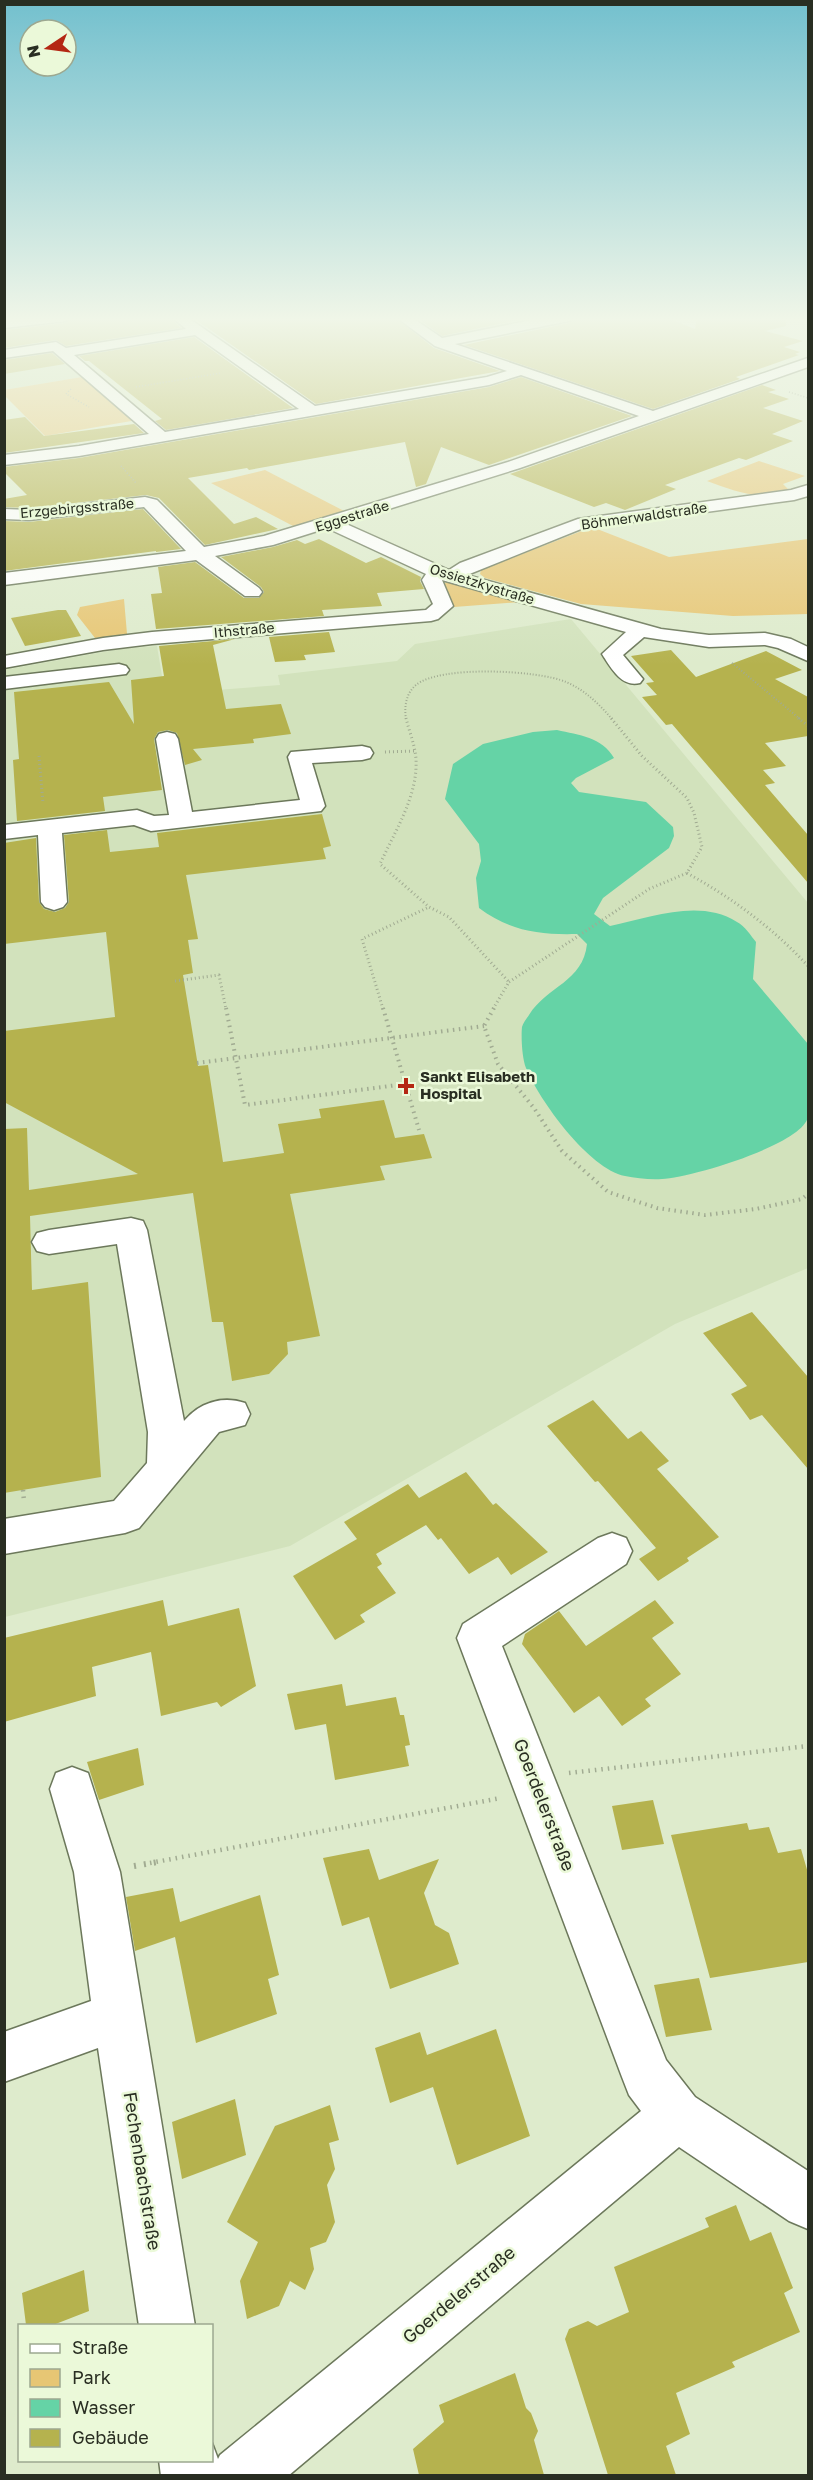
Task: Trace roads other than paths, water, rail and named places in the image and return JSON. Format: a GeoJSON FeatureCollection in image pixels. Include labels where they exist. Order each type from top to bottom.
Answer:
{"type":"FeatureCollection","features":[{"type":"Feature","properties":{"kind":"street"},"geometry":{"type":"LineString","coordinates":[[157,433],[162,437]]}},
{"type":"Feature","properties":{"kind":"street"},"geometry":{"type":"LineString","coordinates":[[4,460],[79,451],[187,433]]}},
{"type":"Feature","properties":{"kind":"street","name":"Eggestraße"},"geometry":{"type":"LineString","coordinates":[[4,579],[200,554],[267,541],[514,465],[606,433]]}},
{"type":"Feature","properties":{"kind":"street","name":"Böhmerwaldstraße"},"geometry":{"type":"LineString","coordinates":[[445,575],[578,524],[794,495],[808,490]]}},
{"type":"Feature","properties":{"kind":"street","name":"Erzgebirgsstraße"},"geometry":{"type":"LineString","coordinates":[[4,514],[29,515],[145,502],[151,504],[200,554]]}},
{"type":"Feature","properties":{"kind":"street","name":"Ossietzkystraße"},"geometry":{"type":"LineString","coordinates":[[330,523],[445,575],[640,630],[709,641],[765,639],[783,643],[808,655]]}},
{"type":"Feature","properties":{"kind":"street"},"geometry":{"type":"LineString","coordinates":[[200,554],[252,592]]}},
{"type":"Feature","properties":{"kind":"street","name":"Ithstraße"},"geometry":{"type":"LineString","coordinates":[[4,662],[103,644],[152,638],[431,615],[443,606],[431,580],[445,575]]}},
{"type":"Feature","properties":{"kind":"street"},"geometry":{"type":"LineString","coordinates":[[633,679],[612,654],[640,630]]}},
{"type":"Feature","properties":{"kind":"street"},"geometry":{"type":"LineString","coordinates":[[4,683],[119,670]]}},
{"type":"Feature","properties":{"kind":"street"},"geometry":{"type":"LineString","coordinates":[[167,740],[182,820]]}},
{"type":"Feature","properties":{"kind":"street"},"geometry":{"type":"LineString","coordinates":[[4,832],[137,817],[151,824],[313,807],[299,757],[362,753]]}},
{"type":"Feature","properties":{"kind":"street"},"geometry":{"type":"LineString","coordinates":[[48,827],[54,902]]}},
{"type":"Feature","properties":{"kind":"street"},"geometry":{"type":"LineString","coordinates":[[49,1242],[131,1230],[167,1432],[166,1465]]}},
{"type":"Feature","properties":{"kind":"street"},"geometry":{"type":"LineString","coordinates":[[4,1537],[125,1516],[155,1483],[166,1465],[208,1419],[232,1414]]}},
{"type":"Feature","properties":{"kind":"street","name":"Goerdelerstraße"},"geometry":{"type":"LineString","coordinates":[[612,1551],[478,1638],[539,1791],[647,2077],[677,2115],[808,2202]]}},
{"type":"Feature","properties":{"kind":"street","name":"Fechenbachstraße"},"geometry":{"type":"LineString","coordinates":[[72,1789],[97,1872],[167,2324]]}},
{"type":"Feature","properties":{"kind":"street"},"geometry":{"type":"LineString","coordinates":[[4,2057],[118,2016]]}},
{"type":"Feature","properties":{"kind":"street","name":"Goerdelerstraße"},"geometry":{"type":"LineString","coordinates":[[241,2475],[677,2115]]}},
{"type":"Feature","properties":{"kind":"water"},"geometry":{"type":"Polygon","coordinates":[[[557,730],[596,741],[603,745],[614,758],[576,778],[571,783],[579,792],[646,802],[673,827],[674,836],[669,848],[603,898],[594,914],[610,926],[674,912],[691,911],[707,911],[740,924],[756,942],[753,979],[808,1044],[810,1092],[808,1117],[801,1128],[766,1149],[718,1166],[676,1177],[643,1179],[625,1176],[611,1171],[581,1147],[542,1097],[526,1068],[522,1042],[523,1025],[536,1005],[572,976],[584,957],[587,944],[577,934],[550,934],[514,927],[479,908],[476,878],[481,861],[479,844],[445,799],[453,764],[483,744],[533,732],[557,730]]]}},
{"type":"Feature","properties":{"kind":"place","name":"Sankt Elisabeth Hospital"},"geometry":{"type":"Point","coordinates":[406,1086]}}]}
